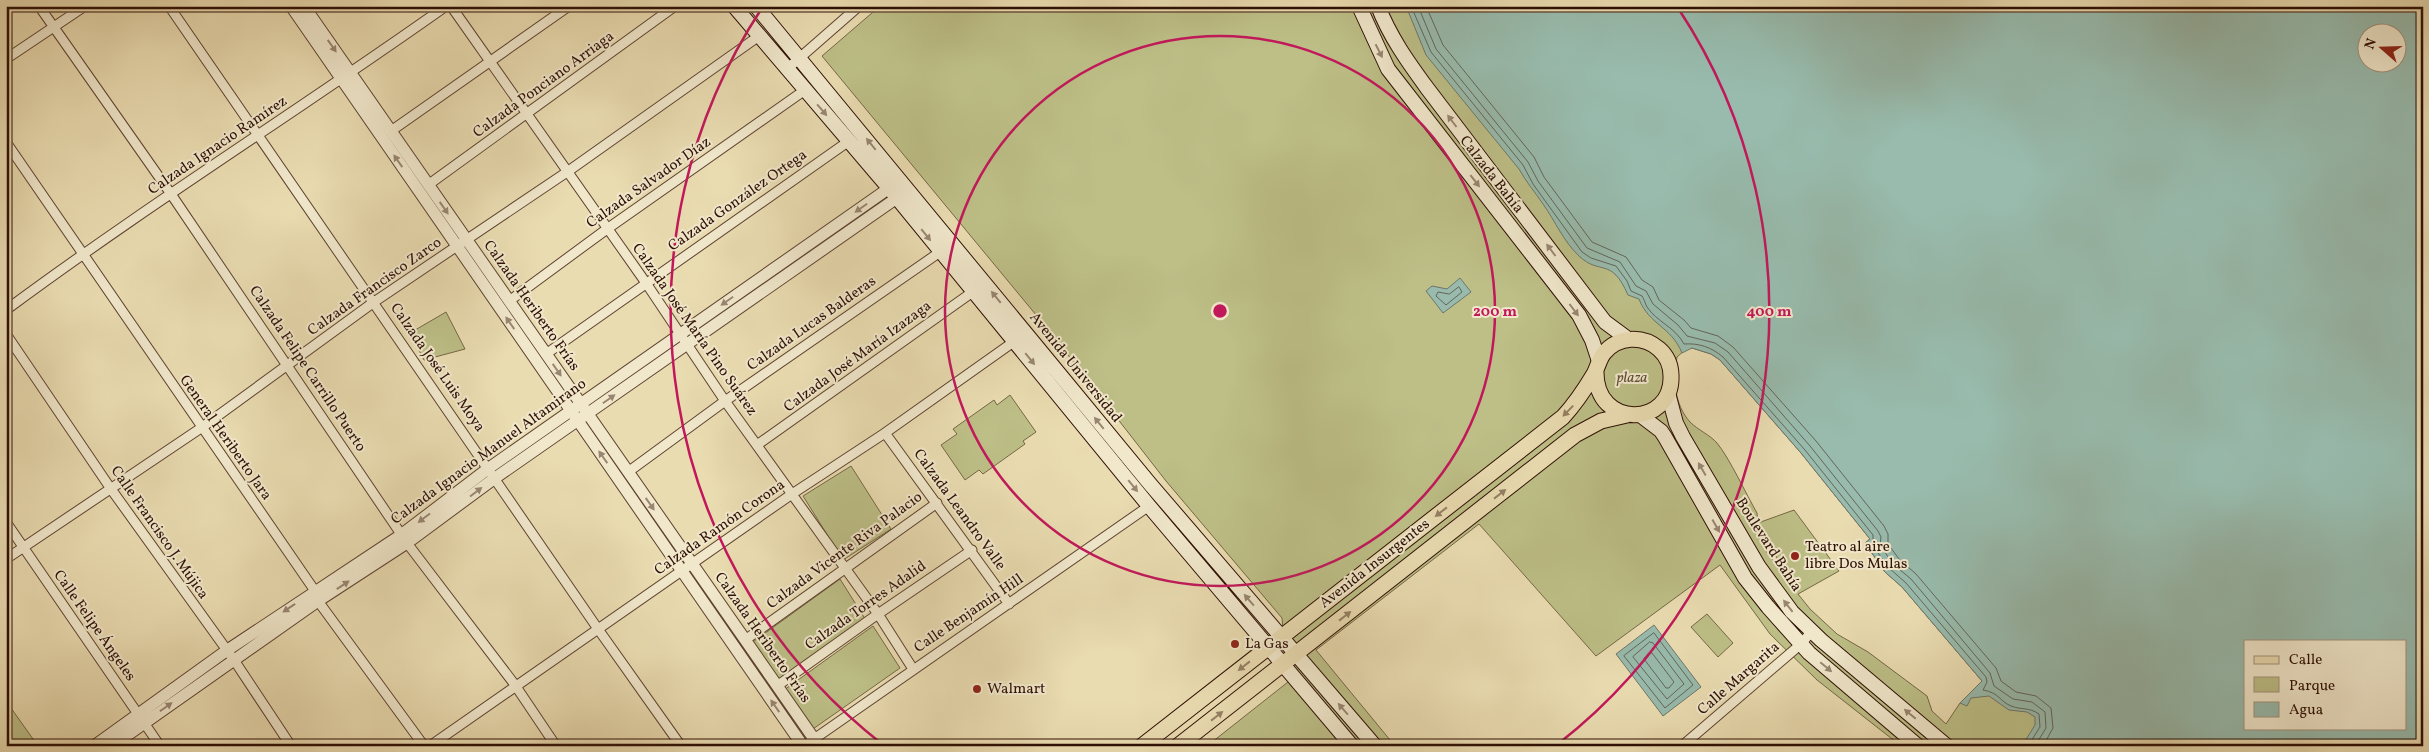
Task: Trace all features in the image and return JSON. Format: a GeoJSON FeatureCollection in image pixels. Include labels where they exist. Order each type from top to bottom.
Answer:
{"type":"FeatureCollection","features":[{"type":"Feature","properties":{"kind":"main road","name":"Avenida Universidad"},"geometry":{"type":"LineString","coordinates":[[734,6],[849,141],[899,189],[940,252],[974,291],[1020,337],[1150,484],[1375,746]]}},
{"type":"Feature","properties":{"kind":"main road","name":"Avenida Universidad"},"geometry":{"type":"LineString","coordinates":[[756,6],[800,57],[899,189],[1020,337],[1149,506],[1352,746]]}},
{"type":"Feature","properties":{"kind":"main road","name":"Calzada Bahía"},"geometry":{"type":"LineString","coordinates":[[1359,6],[1388,69],[1579,315],[1592,340],[1597,366]]}},
{"type":"Feature","properties":{"kind":"main road","name":"Calzada Bahía"},"geometry":{"type":"LineString","coordinates":[[1378,6],[1386,28],[1427,88],[1605,322],[1628,339]]}},
{"type":"Feature","properties":{"kind":"main road"},"geometry":{"type":"LineString","coordinates":[[1633,415],[1657,408],[1668,393],[1671,382],[1667,359],[1660,350],[1651,343],[1628,339],[1611,347],[1597,366],[1596,383],[1603,399],[1616,411],[1633,415],[1661,431],[1745,578],[1801,644],[1918,746]]}},
{"type":"Feature","properties":{"kind":"main road","name":"Avenida Insurgentes"},"geometry":{"type":"LineString","coordinates":[[1142,746],[1563,417],[1573,406],[1597,366]]}},
{"type":"Feature","properties":{"kind":"main road","name":"Boulevard Bahía"},"geometry":{"type":"LineString","coordinates":[[1668,393],[1676,423],[1683,437],[1759,567],[1792,612],[1947,746]]}},
{"type":"Feature","properties":{"kind":"main road","name":"Avenida Insurgentes"},"geometry":{"type":"LineString","coordinates":[[1178,746],[1575,435],[1601,421],[1633,415]]}},
{"type":"Feature","properties":{"kind":"main road"},"geometry":{"type":"LineString","coordinates":[[1414,533],[1425,552]]}},
{"type":"Feature","properties":{"kind":"street","name":"Calzada Felipe Carrillo Puerto"},"geometry":{"type":"LineString","coordinates":[[39,6],[172,194],[404,539],[515,685],[556,746]]}},
{"type":"Feature","properties":{"kind":"street"},"geometry":{"type":"LineString","coordinates":[[6,59],[85,6]]}},
{"type":"Feature","properties":{"kind":"street","name":"Calzada José Luis Moya"},"geometry":{"type":"LineString","coordinates":[[169,6],[598,629],[681,746]]}},
{"type":"Feature","properties":{"kind":"street","name":"Calzada Heriberto Frías"},"geometry":{"type":"LineString","coordinates":[[291,6],[391,131],[428,185],[462,243],[510,302],[546,354],[580,410]]}},
{"type":"Feature","properties":{"kind":"street","name":"Calzada Ignacio Ramírez"},"geometry":{"type":"LineString","coordinates":[[6,310],[82,254],[346,76],[446,6]]}},
{"type":"Feature","properties":{"kind":"street","name":"Calzada José María Pino Suárez"},"geometry":{"type":"LineString","coordinates":[[451,6],[646,283],[725,402],[878,614],[913,669]]}},
{"type":"Feature","properties":{"kind":"street"},"geometry":{"type":"LineString","coordinates":[[391,131],[569,6]]}},
{"type":"Feature","properties":{"kind":"street","name":"Calzada Ponciano Arriaga"},"geometry":{"type":"LineString","coordinates":[[428,185],[675,6]]}},
{"type":"Feature","properties":{"kind":"street"},"geometry":{"type":"LineString","coordinates":[[787,69],[859,6]]}},
{"type":"Feature","properties":{"kind":"street","name":"Calzada Heriberto Frías"},"geometry":{"type":"LineString","coordinates":[[306,7],[346,76],[580,410],[628,472],[816,742]]}},
{"type":"Feature","properties":{"kind":"street","name":"Calzada Francisco Zarco"},"geometry":{"type":"LineString","coordinates":[[6,559],[201,428],[374,302],[567,172],[759,36]]}},
{"type":"Feature","properties":{"kind":"street","name":"Calzada Salvador Díaz"},"geometry":{"type":"LineString","coordinates":[[510,302],[607,229],[805,90]]}},
{"type":"Feature","properties":{"kind":"street","name":"Calzada González Ortega"},"geometry":{"type":"LineString","coordinates":[[546,354],[849,141]]}},
{"type":"Feature","properties":{"kind":"street","name":"General Heriberto Jara"},"geometry":{"type":"LineString","coordinates":[[6,142],[317,596],[424,746]]}},
{"type":"Feature","properties":{"kind":"street","name":"Calzada Ignacio Manuel Altamirano"},"geometry":{"type":"LineString","coordinates":[[112,746],[142,719],[230,655],[404,539],[679,335],[899,189]]}},
{"type":"Feature","properties":{"kind":"street","name":"Calzada Ignacio Manuel Altamirano"},"geometry":{"type":"LineString","coordinates":[[492,473],[578,422],[580,410],[687,345],[899,189]]}},
{"type":"Feature","properties":{"kind":"street","name":"Calzada Lucas Balderas"},"geometry":{"type":"LineString","coordinates":[[628,472],[940,252]]}},
{"type":"Feature","properties":{"kind":"street","name":"Calzada José María Izazaga"},"geometry":{"type":"LineString","coordinates":[[758,446],[974,291]]}},
{"type":"Feature","properties":{"kind":"street","name":"Calle Francisco J. Mújica"},"geometry":{"type":"LineString","coordinates":[[6,334],[111,489],[230,655],[291,746]]}},
{"type":"Feature","properties":{"kind":"street","name":"Calzada Ramón Corona"},"geometry":{"type":"LineString","coordinates":[[430,746],[515,685],[792,494],[885,433],[1020,337]]}},
{"type":"Feature","properties":{"kind":"street","name":"Calzada Heriberto Frías"},"geometry":{"type":"LineString","coordinates":[[578,422],[803,746]]}},
{"type":"Feature","properties":{"kind":"street","name":"Calzada Leandro Valle"},"geometry":{"type":"LineString","coordinates":[[885,433],[972,550],[1009,604]]}},
{"type":"Feature","properties":{"kind":"street","name":"Calzada Vicente Riva Palacio"},"geometry":{"type":"LineString","coordinates":[[745,640],[937,502]]}},
{"type":"Feature","properties":{"kind":"street","name":"Calle Benjamín Hill"},"geometry":{"type":"LineString","coordinates":[[803,746],[816,742],[913,669],[1149,506]]}},
{"type":"Feature","properties":{"kind":"street","name":"Calle Felipe Ángeles"},"geometry":{"type":"LineString","coordinates":[[6,522],[160,746]]}},
{"type":"Feature","properties":{"kind":"street","name":"Calzada Torres Adalid"},"geometry":{"type":"LineString","coordinates":[[777,686],[972,550]]}},
{"type":"Feature","properties":{"kind":"street","name":"Calle Margarita"},"geometry":{"type":"LineString","coordinates":[[1682,746],[1801,644],[1812,631]]}},
{"type":"Feature","properties":{"kind":"street","name":"Calzada Ignacio Manuel Altamirano"},"geometry":{"type":"LineString","coordinates":[[94,746],[142,719]]}},
{"type":"Feature","properties":{"kind":"green space","name":"plaza"},"geometry":{"type":"Polygon","coordinates":[[[880,6],[2423,6],[2423,746],[1901,746],[1817,680],[1770,634],[1720,565],[1596,656],[1479,524],[1316,650],[1395,746],[1207,746],[1288,682],[1282,618],[1166,481],[1046,327],[822,56],[880,6]],[[1692,348],[1686,349],[1677,357],[1676,391],[1685,415],[1690,422],[1714,440],[1722,450],[1757,513],[1758,523],[1794,510],[1839,571],[1798,594],[1810,609],[1837,634],[1868,652],[1927,696],[1932,711],[1946,724],[1960,703],[1982,681],[1902,587],[1885,572],[1865,543],[1870,539],[1801,453],[1720,360],[1711,354],[1692,348]],[[1759,526],[1766,551],[1795,590],[1759,526]]]}},
{"type":"Feature","properties":{"kind":"green space"},"geometry":{"type":"Polygon","coordinates":[[[446,312],[465,349],[424,360],[410,333],[446,312]]]}},
{"type":"Feature","properties":{"kind":"green space"},"geometry":{"type":"Polygon","coordinates":[[[1010,395],[1036,432],[1023,441],[1025,444],[983,474],[979,470],[965,480],[941,445],[957,434],[953,429],[994,400],[997,405],[1010,395]]]}},
{"type":"Feature","properties":{"kind":"green space"},"geometry":{"type":"Polygon","coordinates":[[[851,466],[891,529],[843,560],[803,496],[851,466]]]}},
{"type":"Feature","properties":{"kind":"green space"},"geometry":{"type":"Polygon","coordinates":[[[840,579],[869,625],[779,683],[750,644],[840,579]]]}},
{"type":"Feature","properties":{"kind":"green space"},"geometry":{"type":"Polygon","coordinates":[[[1707,614],[1733,643],[1718,657],[1691,627],[1707,614]]]}},
{"type":"Feature","properties":{"kind":"green space"},"geometry":{"type":"Polygon","coordinates":[[[873,626],[900,668],[813,729],[784,690],[873,626]]]}},
{"type":"Feature","properties":{"kind":"green space"},"geometry":{"type":"Polygon","coordinates":[[[6,701],[38,746],[6,746],[6,701]]]}},
{"type":"Feature","properties":{"kind":"water"},"geometry":{"type":"Polygon","coordinates":[[[1406,6],[2423,6],[2423,746],[2022,746],[2035,725],[2035,717],[2027,712],[2009,710],[1989,696],[1971,698],[1967,706],[1960,703],[1982,681],[1902,587],[1885,572],[1865,543],[1870,539],[1801,453],[1720,360],[1711,354],[1692,348],[1682,353],[1672,337],[1648,315],[1639,299],[1628,295],[1616,275],[1605,268],[1586,262],[1579,256],[1564,238],[1525,178],[1426,55],[1406,6]]]}},
{"type":"Feature","properties":{"kind":"water"},"geometry":{"type":"Polygon","coordinates":[[[1460,278],[1471,292],[1443,313],[1426,291],[1432,286],[1447,289],[1460,278]]]}},
{"type":"Feature","properties":{"kind":"water"},"geometry":{"type":"Polygon","coordinates":[[[1654,625],[1701,687],[1663,716],[1616,654],[1654,625]]]}},
{"type":"Feature","properties":{"kind":"place","name":"Teatro al aire libre Dos Mulas"},"geometry":{"type":"Point","coordinates":[1795,556]}},
{"type":"Feature","properties":{"kind":"place","name":"La Gas"},"geometry":{"type":"Point","coordinates":[1235,644]}},
{"type":"Feature","properties":{"kind":"place","name":"Walmart"},"geometry":{"type":"Point","coordinates":[977,689]}}]}
